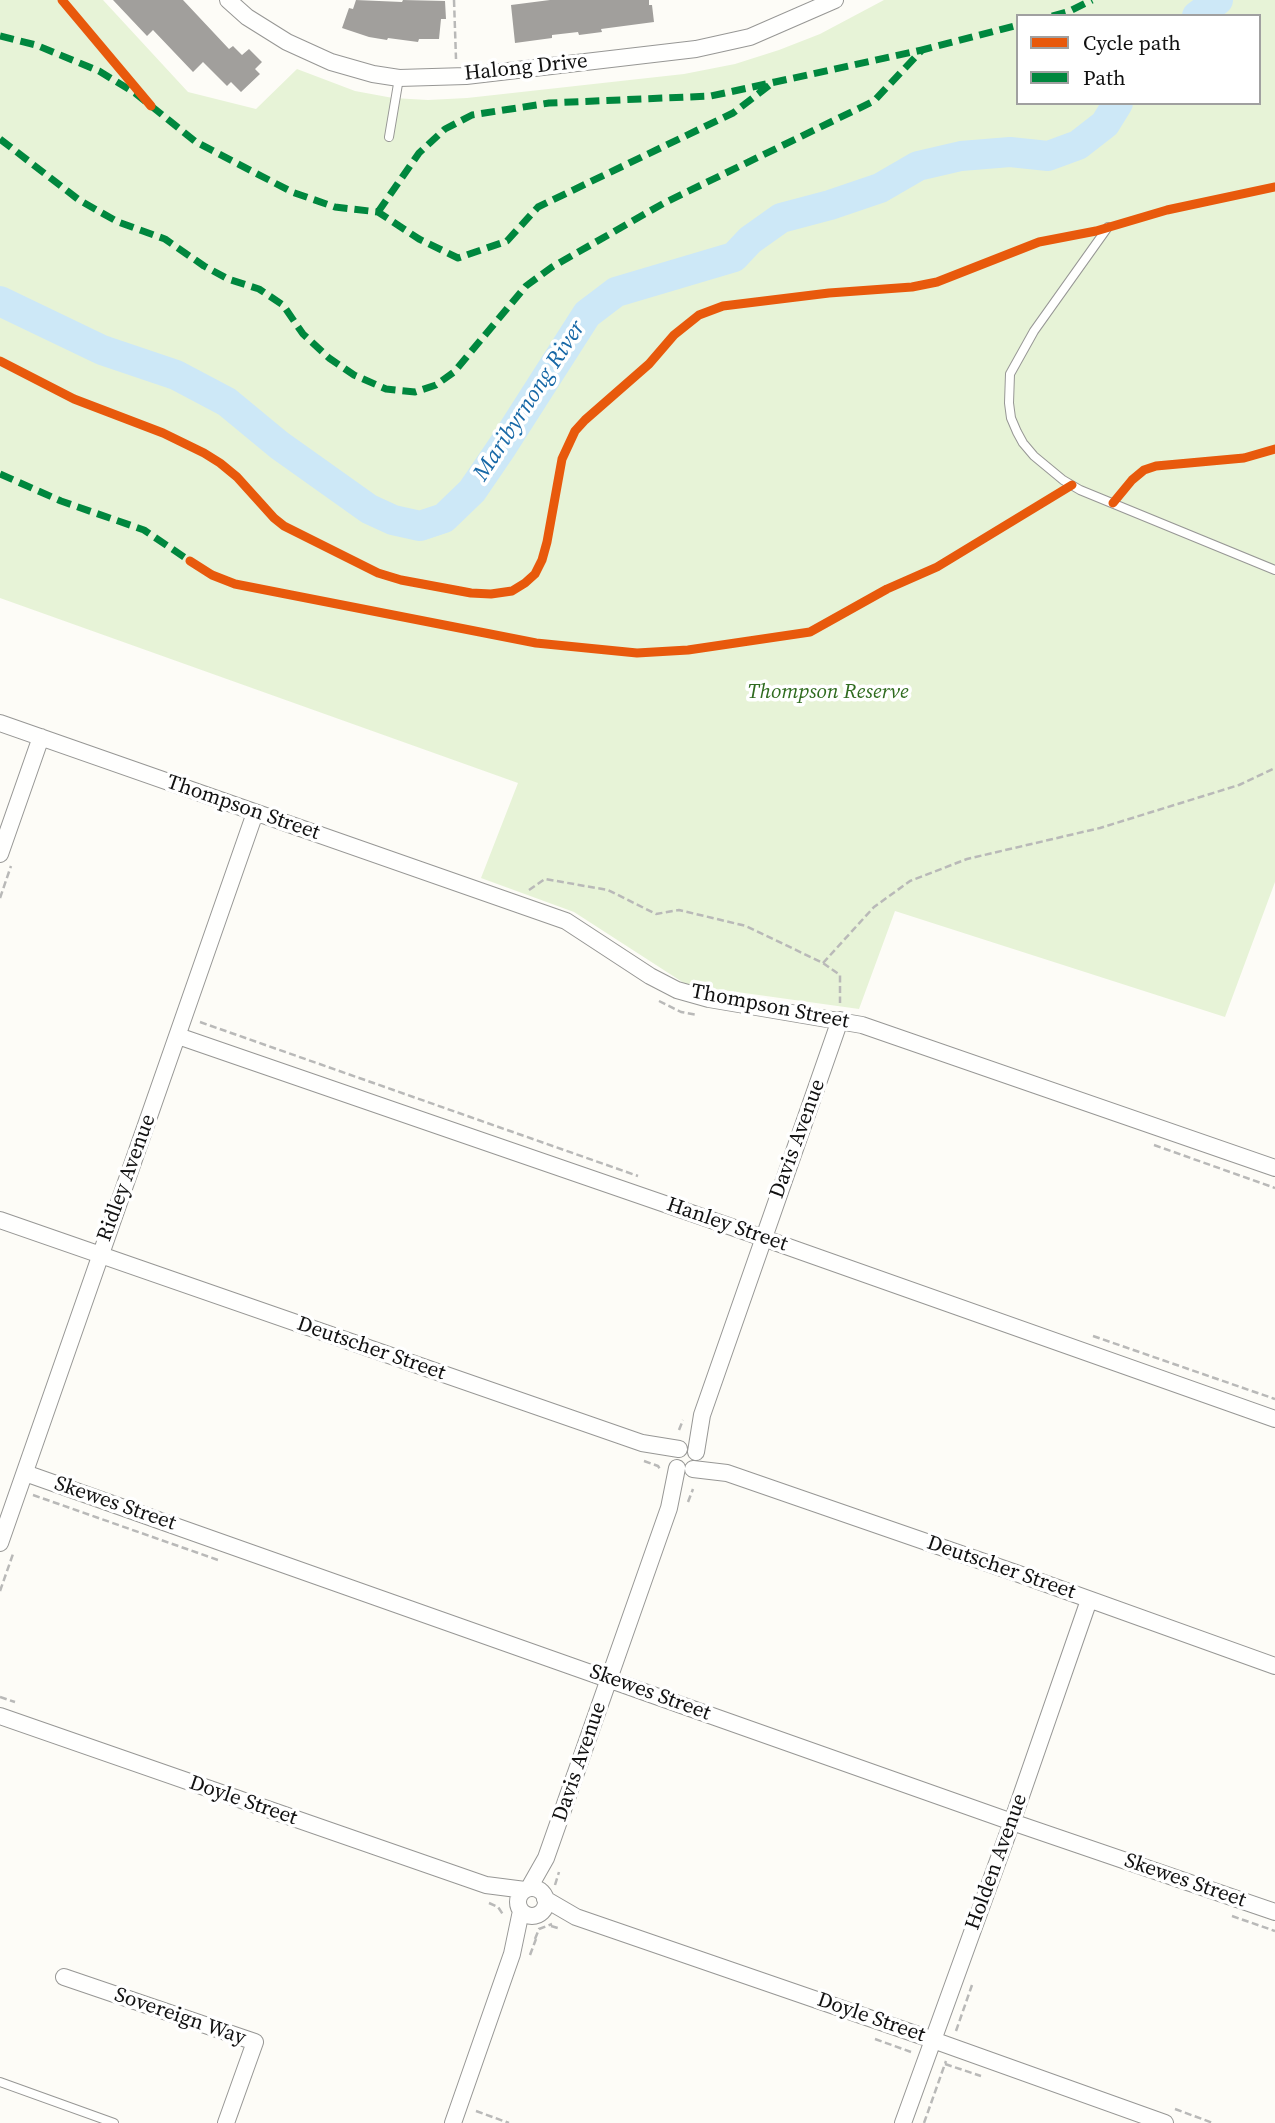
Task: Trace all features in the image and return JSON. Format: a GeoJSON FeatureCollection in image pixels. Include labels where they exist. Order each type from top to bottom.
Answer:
{"type":"FeatureCollection","features":[{"type":"Feature","properties":{"kind":"street","name":"Halong Drive"},"geometry":{"type":"LineString","coordinates":[[228,0],[247,17],[287,42],[331,62],[399,78],[466,76],[696,49],[750,37],[835,0]]}},
{"type":"Feature","properties":{"kind":"street","name":"Thompson Street"},"geometry":{"type":"LineString","coordinates":[[0,723],[566,921],[650,976],[677,990],[709,999],[840,1012],[862,1025],[1275,1168]]}},
{"type":"Feature","properties":{"kind":"street"},"geometry":{"type":"LineString","coordinates":[[0,854],[41,737]]}},
{"type":"Feature","properties":{"kind":"street","name":"Ridley Avenue"},"geometry":{"type":"LineString","coordinates":[[0,1543],[255,813]]}},
{"type":"Feature","properties":{"kind":"street","name":"Davis Avenue"},"geometry":{"type":"LineString","coordinates":[[457,2122],[512,1954],[520,1933],[537,1904],[546,1858],[840,1012]]}},
{"type":"Feature","properties":{"kind":"street","name":"Hanley Street"},"geometry":{"type":"LineString","coordinates":[[178,1036],[763,1238],[1275,1419]]}},
{"type":"Feature","properties":{"kind":"street","name":"Deutscher Street"},"geometry":{"type":"LineString","coordinates":[[0,1220],[1275,1666]]}},
{"type":"Feature","properties":{"kind":"street","name":"Skewes Street"},"geometry":{"type":"LineString","coordinates":[[25,1473],[1012,1822],[1275,1912]]}},
{"type":"Feature","properties":{"kind":"street","name":"Holden Avenue"},"geometry":{"type":"LineString","coordinates":[[902,2123],[1012,1822],[1089,1600]]}},
{"type":"Feature","properties":{"kind":"street","name":"Doyle Street"},"geometry":{"type":"LineString","coordinates":[[0,1716],[537,1904],[935,2033],[1170,2116]]}},
{"type":"Feature","properties":{"kind":"street","name":"Sovereign Way"},"geometry":{"type":"LineString","coordinates":[[64,1977],[255,2042],[226,2123]]}},
{"type":"Feature","properties":{"kind":"lane"},"geometry":{"type":"LineString","coordinates":[[389,137],[399,78]]}},
{"type":"Feature","properties":{"kind":"lane"},"geometry":{"type":"LineString","coordinates":[[1108,227],[1034,331],[1010,374],[1009,402],[1011,418],[1017,432],[1023,443],[1048,468],[1080,489],[1275,570]]}},
{"type":"Feature","properties":{"kind":"lane"},"geometry":{"type":"LineString","coordinates":[[0,2082],[114,2123]]}},
{"type":"Feature","properties":{"kind":"path"},"geometry":{"type":"LineString","coordinates":[[454,0],[456,59]]}},
{"type":"Feature","properties":{"kind":"path"},"geometry":{"type":"LineString","coordinates":[[823,963],[874,907],[910,881],[967,859],[1100,828],[1227,789],[1275,768]]}},
{"type":"Feature","properties":{"kind":"path"},"geometry":{"type":"LineString","coordinates":[[540,895],[527,891],[545,879],[608,890],[656,914],[679,910],[746,926],[823,963],[841,975],[840,1012]]}},
{"type":"Feature","properties":{"kind":"path"},"geometry":{"type":"LineString","coordinates":[[840,1012],[848,1005]]}},
{"type":"Feature","properties":{"kind":"path"},"geometry":{"type":"LineString","coordinates":[[688,1502],[693,1489]]}},
{"type":"Feature","properties":{"kind":"path"},"geometry":{"type":"LineString","coordinates":[[485,1902],[498,1907],[506,1920],[504,1928],[536,1939],[539,1929],[551,1926],[537,1904],[562,1895],[554,1884],[560,1869]]}},
{"type":"Feature","properties":{"kind":"path"},"geometry":{"type":"LineString","coordinates":[[935,2033],[955,2033]]}},
{"type":"Feature","properties":{"kind":"path"},"geometry":{"type":"LineString","coordinates":[[476,2111],[509,2123]]}},
{"type":"Feature","properties":{"kind":"path"},"geometry":{"type":"LineString","coordinates":[[1170,2116],[1213,2123]]}},
{"type":"Feature","properties":{"kind":"green space","name":"Thompson Reserve"},"geometry":{"type":"Polygon","coordinates":[[[0,0],[103,0],[188,92],[256,109],[297,69],[355,91],[393,98],[428,100],[684,74],[735,64],[779,50],[820,34],[884,0],[1275,0],[1275,882],[1225,1017],[895,911],[859,1009],[687,985],[574,912],[481,878],[518,783],[0,598],[0,0]]]}},
{"type":"Feature","properties":{"kind":"building"},"geometry":{"type":"Polygon","coordinates":[[[113,0],[183,0],[229,49],[233,46],[242,55],[249,49],[262,62],[255,69],[260,74],[241,92],[231,82],[227,86],[203,62],[193,72],[153,30],[147,36],[113,0]]]}},
{"type":"Feature","properties":{"kind":"building"},"geometry":{"type":"Polygon","coordinates":[[[356,0],[445,1],[446,19],[441,19],[439,39],[419,39],[418,42],[369,37],[342,28],[349,8],[353,9],[356,0]]]}},
{"type":"Feature","properties":{"kind":"building"},"geometry":{"type":"Polygon","coordinates":[[[550,0],[649,0],[654,22],[601,29],[602,32],[579,35],[578,32],[552,35],[552,38],[515,43],[511,5],[550,0]]]}},
{"type":"Feature","properties":{"kind":"waterway","name":"Maribyrnong River"},"geometry":{"type":"LineString","coordinates":[[1200,14],[1218,0]]}},
{"type":"Feature","properties":{"kind":"waterway","name":"Maribyrnong River"},"geometry":{"type":"LineString","coordinates":[[0,301],[102,350],[176,375],[227,402],[279,445],[369,509],[393,520],[420,526],[444,518],[472,491],[587,314],[616,292],[734,257],[750,240],[781,218],[880,188],[918,166],[961,156],[1010,152],[1048,156],[1078,145],[1105,124],[1117,105]]}},
{"type":"Feature","properties":{"kind":"marked path"},"geometry":{"type":"LineString","coordinates":[[1059,14],[1092,0]]}},
{"type":"Feature","properties":{"kind":"marked path"},"geometry":{"type":"LineString","coordinates":[[0,139],[79,200],[118,222],[165,239],[228,279],[259,289],[283,305],[303,334],[329,358],[354,375],[386,389],[415,392],[436,385],[454,372],[526,286],[552,267],[664,203],[874,101],[922,50],[1016,26]]}},
{"type":"Feature","properties":{"kind":"marked path"},"geometry":{"type":"LineString","coordinates":[[0,36],[36,45],[99,71],[135,93],[196,142],[292,192],[335,207],[378,212],[419,239],[458,258],[507,241],[538,207],[733,113],[775,81]]}},
{"type":"Feature","properties":{"kind":"marked path"},"geometry":{"type":"LineString","coordinates":[[378,212],[419,153],[445,129],[472,115],[549,103],[711,96],[922,50]]}},
{"type":"Feature","properties":{"kind":"marked path"},"geometry":{"type":"LineString","coordinates":[[0,474],[61,501],[144,530],[190,561]]}},
{"type":"Feature","properties":{"kind":"cycle path"},"geometry":{"type":"LineString","coordinates":[[62,0],[151,106]]}},
{"type":"Feature","properties":{"kind":"cycle path"},"geometry":{"type":"LineString","coordinates":[[0,361],[74,399],[163,433],[204,453],[237,477],[284,526],[378,573],[401,580],[491,594],[512,591],[535,574],[547,542],[562,459],[575,431],[649,364],[674,335],[699,315],[723,306],[829,293],[912,287],[937,282],[1039,242],[1096,231],[1167,210],[1275,187]]}},
{"type":"Feature","properties":{"kind":"cycle path"},"geometry":{"type":"LineString","coordinates":[[1113,503],[1144,470],[1156,466],[1244,458],[1275,449]]}},
{"type":"Feature","properties":{"kind":"cycle path"},"geometry":{"type":"LineString","coordinates":[[190,561],[212,575],[235,584],[536,643],[637,653],[688,650],[810,632],[887,589],[937,567],[1072,485]]}}]}
